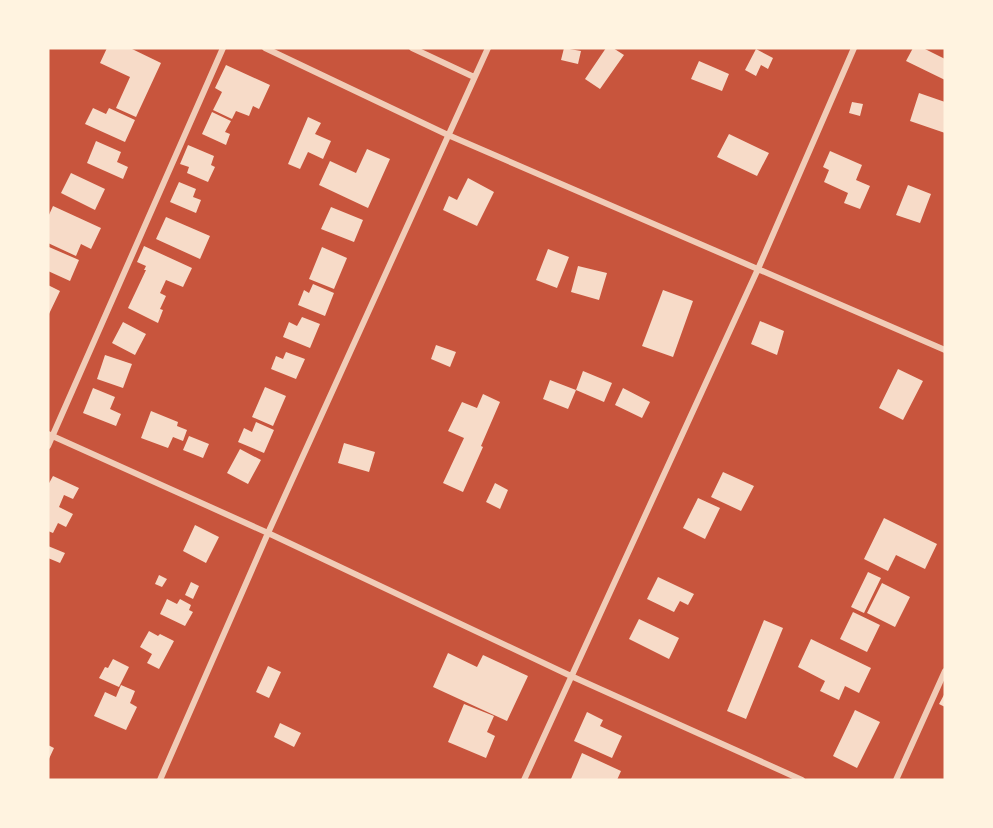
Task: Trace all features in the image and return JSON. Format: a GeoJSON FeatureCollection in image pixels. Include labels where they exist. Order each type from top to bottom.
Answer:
{"type":"FeatureCollection","features":[{"type":"Feature","properties":{"kind":"street"},"geometry":{"type":"LineString","coordinates":[[48,446],[50,435],[223,48]]}},
{"type":"Feature","properties":{"kind":"street"},"geometry":{"type":"LineString","coordinates":[[265,48],[448,135],[945,350]]}},
{"type":"Feature","properties":{"kind":"street"},"geometry":{"type":"LineString","coordinates":[[412,48],[474,77]]}},
{"type":"Feature","properties":{"kind":"street"},"geometry":{"type":"LineString","coordinates":[[160,780],[268,533],[488,48]]}},
{"type":"Feature","properties":{"kind":"street"},"geometry":{"type":"LineString","coordinates":[[524,780],[758,269],[854,48]]}},
{"type":"Feature","properties":{"kind":"street"},"geometry":{"type":"LineString","coordinates":[[50,435],[268,533],[571,676],[802,780]]}},
{"type":"Feature","properties":{"kind":"street"},"geometry":{"type":"LineString","coordinates":[[896,780],[945,671]]}},
{"type":"Feature","properties":{"kind":"building"},"geometry":{"type":"Polygon","coordinates":[[[107,48],[130,48],[161,63],[136,117],[116,108],[130,77],[100,63],[107,48]]]}},
{"type":"Feature","properties":{"kind":"building"},"geometry":{"type":"Polygon","coordinates":[[[564,48],[581,51],[578,64],[561,60],[564,48]]]}},
{"type":"Feature","properties":{"kind":"building"},"geometry":{"type":"Polygon","coordinates":[[[606,48],[613,48],[624,55],[600,89],[585,79],[606,48]]]}},
{"type":"Feature","properties":{"kind":"building"},"geometry":{"type":"Polygon","coordinates":[[[913,48],[923,48],[945,59],[945,80],[906,61],[913,48]]]}},
{"type":"Feature","properties":{"kind":"building"},"geometry":{"type":"Polygon","coordinates":[[[756,49],[773,58],[768,69],[761,65],[756,76],[745,70],[756,49]]]}},
{"type":"Feature","properties":{"kind":"building"},"geometry":{"type":"Polygon","coordinates":[[[699,61],[729,74],[722,91],[691,79],[699,61]]]}},
{"type":"Feature","properties":{"kind":"building"},"geometry":{"type":"Polygon","coordinates":[[[226,65],[270,85],[259,109],[253,106],[249,116],[236,111],[232,119],[213,110],[222,92],[215,88],[226,65]]]}},
{"type":"Feature","properties":{"kind":"building"},"geometry":{"type":"Polygon","coordinates":[[[919,93],[945,102],[945,133],[910,121],[919,93]]]}},
{"type":"Feature","properties":{"kind":"building"},"geometry":{"type":"Polygon","coordinates":[[[852,102],[863,104],[860,116],[849,113],[852,102]]]}},
{"type":"Feature","properties":{"kind":"building"},"geometry":{"type":"Polygon","coordinates":[[[93,108],[106,114],[109,108],[135,120],[125,142],[85,124],[93,108]]]}},
{"type":"Feature","properties":{"kind":"building"},"geometry":{"type":"Polygon","coordinates":[[[212,112],[231,121],[225,132],[230,134],[226,145],[202,134],[212,112]]]}},
{"type":"Feature","properties":{"kind":"building"},"geometry":{"type":"Polygon","coordinates":[[[308,117],[321,123],[315,134],[331,141],[323,159],[308,152],[300,169],[288,164],[308,117]]]}},
{"type":"Feature","properties":{"kind":"building"},"geometry":{"type":"Polygon","coordinates":[[[729,134],[769,153],[757,176],[717,157],[729,134]]]}},
{"type":"Feature","properties":{"kind":"building"},"geometry":{"type":"Polygon","coordinates":[[[96,141],[121,152],[117,162],[128,167],[123,179],[87,163],[96,141]]]}},
{"type":"Feature","properties":{"kind":"building"},"geometry":{"type":"Polygon","coordinates":[[[188,145],[214,156],[211,165],[215,167],[208,182],[187,173],[189,167],[180,164],[188,145]]]}},
{"type":"Feature","properties":{"kind":"building"},"geometry":{"type":"Polygon","coordinates":[[[367,149],[390,159],[368,208],[319,185],[330,161],[356,173],[367,149]]]}},
{"type":"Feature","properties":{"kind":"building"},"geometry":{"type":"Polygon","coordinates":[[[830,151],[862,165],[856,180],[870,186],[860,209],[844,203],[848,193],[824,182],[829,170],[823,167],[830,151]]]}},
{"type":"Feature","properties":{"kind":"building"},"geometry":{"type":"Polygon","coordinates":[[[71,173],[105,189],[95,210],[61,193],[71,173]]]}},
{"type":"Feature","properties":{"kind":"building"},"geometry":{"type":"Polygon","coordinates":[[[468,178],[494,192],[477,226],[443,210],[449,196],[457,200],[468,178]]]}},
{"type":"Feature","properties":{"kind":"building"},"geometry":{"type":"Polygon","coordinates":[[[179,182],[196,189],[193,197],[201,200],[196,213],[170,202],[179,182]]]}},
{"type":"Feature","properties":{"kind":"building"},"geometry":{"type":"Polygon","coordinates":[[[908,185],[931,194],[920,223],[896,215],[908,185]]]}},
{"type":"Feature","properties":{"kind":"building"},"geometry":{"type":"Polygon","coordinates":[[[53,206],[101,228],[91,249],[81,244],[76,256],[48,243],[48,217],[53,206]]]}},
{"type":"Feature","properties":{"kind":"building"},"geometry":{"type":"Polygon","coordinates":[[[331,207],[363,220],[354,242],[321,229],[331,207]]]}},
{"type":"Feature","properties":{"kind":"building"},"geometry":{"type":"Polygon","coordinates":[[[166,217],[210,236],[200,259],[156,239],[166,217]]]}},
{"type":"Feature","properties":{"kind":"building"},"geometry":{"type":"Polygon","coordinates":[[[144,246],[192,268],[183,287],[166,280],[160,293],[166,296],[160,309],[163,310],[158,323],[128,308],[146,270],[144,270],[146,266],[137,262],[144,246]]]}},
{"type":"Feature","properties":{"kind":"building"},"geometry":{"type":"Polygon","coordinates":[[[49,247],[79,260],[70,281],[48,271],[49,247]]]}},
{"type":"Feature","properties":{"kind":"building"},"geometry":{"type":"Polygon","coordinates":[[[322,247],[347,258],[334,289],[309,279],[322,247]]]}},
{"type":"Feature","properties":{"kind":"building"},"geometry":{"type":"Polygon","coordinates":[[[548,249],[569,257],[557,288],[536,280],[548,249]]]}},
{"type":"Feature","properties":{"kind":"building"},"geometry":{"type":"Polygon","coordinates":[[[578,266],[607,273],[599,300],[571,292],[578,266]]]}},
{"type":"Feature","properties":{"kind":"building"},"geometry":{"type":"Polygon","coordinates":[[[313,284],[334,293],[325,316],[298,305],[304,290],[309,293],[313,284]]]}},
{"type":"Feature","properties":{"kind":"building"},"geometry":{"type":"Polygon","coordinates":[[[48,285],[60,291],[48,316],[48,285]]]}},
{"type":"Feature","properties":{"kind":"building"},"geometry":{"type":"Polygon","coordinates":[[[663,290],[693,301],[673,357],[642,346],[663,290]]]}},
{"type":"Feature","properties":{"kind":"building"},"geometry":{"type":"Polygon","coordinates":[[[302,317],[320,324],[310,348],[283,337],[289,322],[297,326],[302,317]]]}},
{"type":"Feature","properties":{"kind":"building"},"geometry":{"type":"Polygon","coordinates":[[[760,321],[784,331],[777,355],[751,344],[760,321]]]}},
{"type":"Feature","properties":{"kind":"building"},"geometry":{"type":"Polygon","coordinates":[[[123,322],[146,334],[135,355],[112,343],[123,322]]]}},
{"type":"Feature","properties":{"kind":"building"},"geometry":{"type":"Polygon","coordinates":[[[436,345],[456,352],[450,367],[431,359],[436,345]]]}},
{"type":"Feature","properties":{"kind":"building"},"geometry":{"type":"Polygon","coordinates":[[[286,352],[305,359],[296,379],[271,369],[276,356],[283,359],[286,352]]]}},
{"type":"Feature","properties":{"kind":"building"},"geometry":{"type":"Polygon","coordinates":[[[105,355],[132,364],[123,388],[97,379],[105,355]]]}},
{"type":"Feature","properties":{"kind":"building"},"geometry":{"type":"Polygon","coordinates":[[[898,369],[923,381],[903,420],[879,408],[898,369]]]}},
{"type":"Feature","properties":{"kind":"building"},"geometry":{"type":"Polygon","coordinates":[[[583,371],[612,383],[604,402],[576,390],[583,371]]]}},
{"type":"Feature","properties":{"kind":"building"},"geometry":{"type":"Polygon","coordinates":[[[550,380],[576,390],[568,409],[543,399],[550,380]]]}},
{"type":"Feature","properties":{"kind":"building"},"geometry":{"type":"Polygon","coordinates":[[[265,387],[286,396],[273,426],[252,417],[265,387]]]}},
{"type":"Feature","properties":{"kind":"building"},"geometry":{"type":"Polygon","coordinates":[[[93,388],[115,397],[110,409],[121,414],[116,426],[83,413],[93,388]]]}},
{"type":"Feature","properties":{"kind":"building"},"geometry":{"type":"Polygon","coordinates":[[[623,388],[650,402],[642,418],[615,405],[623,388]]]}},
{"type":"Feature","properties":{"kind":"building"},"geometry":{"type":"Polygon","coordinates":[[[483,394],[500,402],[463,492],[443,483],[464,438],[448,431],[462,402],[477,408],[483,394]]]}},
{"type":"Feature","properties":{"kind":"building"},"geometry":{"type":"Polygon","coordinates":[[[151,411],[178,422],[177,426],[187,430],[183,441],[173,437],[168,448],[141,438],[151,411]]]}},
{"type":"Feature","properties":{"kind":"building"},"geometry":{"type":"Polygon","coordinates":[[[256,422],[274,430],[264,453],[238,442],[244,428],[252,432],[256,422]]]}},
{"type":"Feature","properties":{"kind":"building"},"geometry":{"type":"Polygon","coordinates":[[[189,436],[209,444],[203,458],[183,450],[189,436]]]}},
{"type":"Feature","properties":{"kind":"building"},"geometry":{"type":"Polygon","coordinates":[[[344,443],[375,452],[369,472],[338,463],[344,443]]]}},
{"type":"Feature","properties":{"kind":"building"},"geometry":{"type":"Polygon","coordinates":[[[240,449],[261,460],[248,484],[227,473],[240,449]]]}},
{"type":"Feature","properties":{"kind":"building"},"geometry":{"type":"Polygon","coordinates":[[[723,472],[754,486],[741,511],[711,497],[723,472]]]}},
{"type":"Feature","properties":{"kind":"building"},"geometry":{"type":"Polygon","coordinates":[[[53,476],[79,488],[73,499],[64,495],[59,507],[73,514],[66,527],[58,523],[53,533],[48,531],[48,485],[53,476]]]}},
{"type":"Feature","properties":{"kind":"building"},"geometry":{"type":"Polygon","coordinates":[[[495,483],[508,490],[500,509],[486,502],[495,483]]]}},
{"type":"Feature","properties":{"kind":"building"},"geometry":{"type":"Polygon","coordinates":[[[698,498],[720,508],[705,539],[683,528],[698,498]]]}},
{"type":"Feature","properties":{"kind":"building"},"geometry":{"type":"Polygon","coordinates":[[[884,518],[937,544],[925,569],[896,555],[888,571],[864,559],[884,518]]]}},
{"type":"Feature","properties":{"kind":"building"},"geometry":{"type":"Polygon","coordinates":[[[195,525],[219,537],[206,563],[183,551],[195,525]]]}},
{"type":"Feature","properties":{"kind":"building"},"geometry":{"type":"Polygon","coordinates":[[[48,546],[65,553],[60,563],[48,558],[48,546]]]}},
{"type":"Feature","properties":{"kind":"building"},"geometry":{"type":"Polygon","coordinates":[[[868,572],[881,578],[864,613],[851,607],[868,572]]]}},
{"type":"Feature","properties":{"kind":"building"},"geometry":{"type":"Polygon","coordinates":[[[159,575],[167,579],[162,587],[155,584],[159,575]]]}},
{"type":"Feature","properties":{"kind":"building"},"geometry":{"type":"Polygon","coordinates":[[[658,577],[694,594],[688,605],[680,601],[674,612],[647,599],[658,577]]]}},
{"type":"Feature","properties":{"kind":"building"},"geometry":{"type":"Polygon","coordinates":[[[191,582],[199,586],[193,599],[185,595],[191,582]]]}},
{"type":"Feature","properties":{"kind":"building"},"geometry":{"type":"Polygon","coordinates":[[[882,583],[910,597],[895,627],[867,613],[882,583]]]}},
{"type":"Feature","properties":{"kind":"building"},"geometry":{"type":"Polygon","coordinates":[[[167,599],[177,604],[180,599],[191,605],[189,610],[193,612],[185,626],[160,614],[167,599]]]}},
{"type":"Feature","properties":{"kind":"building"},"geometry":{"type":"Polygon","coordinates":[[[853,612],[880,625],[867,652],[840,639],[853,612]]]}},
{"type":"Feature","properties":{"kind":"building"},"geometry":{"type":"Polygon","coordinates":[[[639,619],[679,638],[669,659],[629,639],[639,619]]]}},
{"type":"Feature","properties":{"kind":"building"},"geometry":{"type":"Polygon","coordinates":[[[764,620],[783,628],[746,719],[727,711],[764,620]]]}},
{"type":"Feature","properties":{"kind":"building"},"geometry":{"type":"Polygon","coordinates":[[[149,631],[174,641],[159,669],[147,663],[152,654],[140,647],[149,631]]]}},
{"type":"Feature","properties":{"kind":"building"},"geometry":{"type":"Polygon","coordinates":[[[811,639],[871,668],[859,693],[845,686],[839,700],[820,691],[825,681],[798,667],[811,639]]]}},
{"type":"Feature","properties":{"kind":"building"},"geometry":{"type":"Polygon","coordinates":[[[448,653],[477,667],[483,655],[528,676],[507,721],[433,687],[448,653]]]}},
{"type":"Feature","properties":{"kind":"building"},"geometry":{"type":"Polygon","coordinates":[[[113,659],[129,667],[119,687],[99,678],[113,659]]]}},
{"type":"Feature","properties":{"kind":"building"},"geometry":{"type":"Polygon","coordinates":[[[268,666],[281,672],[269,698],[256,692],[268,666]]]}},
{"type":"Feature","properties":{"kind":"building"},"geometry":{"type":"Polygon","coordinates":[[[121,685],[135,691],[130,703],[137,707],[126,730],[94,716],[105,692],[116,697],[121,685]]]}},
{"type":"Feature","properties":{"kind":"building"},"geometry":{"type":"Polygon","coordinates":[[[945,693],[945,707],[939,704],[945,693]]]}},
{"type":"Feature","properties":{"kind":"building"},"geometry":{"type":"Polygon","coordinates":[[[464,704],[494,716],[487,732],[495,736],[486,758],[448,742],[464,704]]]}},
{"type":"Feature","properties":{"kind":"building"},"geometry":{"type":"Polygon","coordinates":[[[855,710],[880,722],[857,768],[833,756],[855,710]]]}},
{"type":"Feature","properties":{"kind":"building"},"geometry":{"type":"Polygon","coordinates":[[[587,712],[603,720],[600,726],[622,736],[612,758],[574,741],[587,712]]]}},
{"type":"Feature","properties":{"kind":"building"},"geometry":{"type":"Polygon","coordinates":[[[280,723],[301,733],[294,747],[274,737],[280,723]]]}},
{"type":"Feature","properties":{"kind":"building"},"geometry":{"type":"Polygon","coordinates":[[[48,745],[54,748],[48,761],[48,745]]]}},
{"type":"Feature","properties":{"kind":"building"},"geometry":{"type":"Polygon","coordinates":[[[582,753],[621,771],[617,780],[571,779],[582,753]]]}}]}
